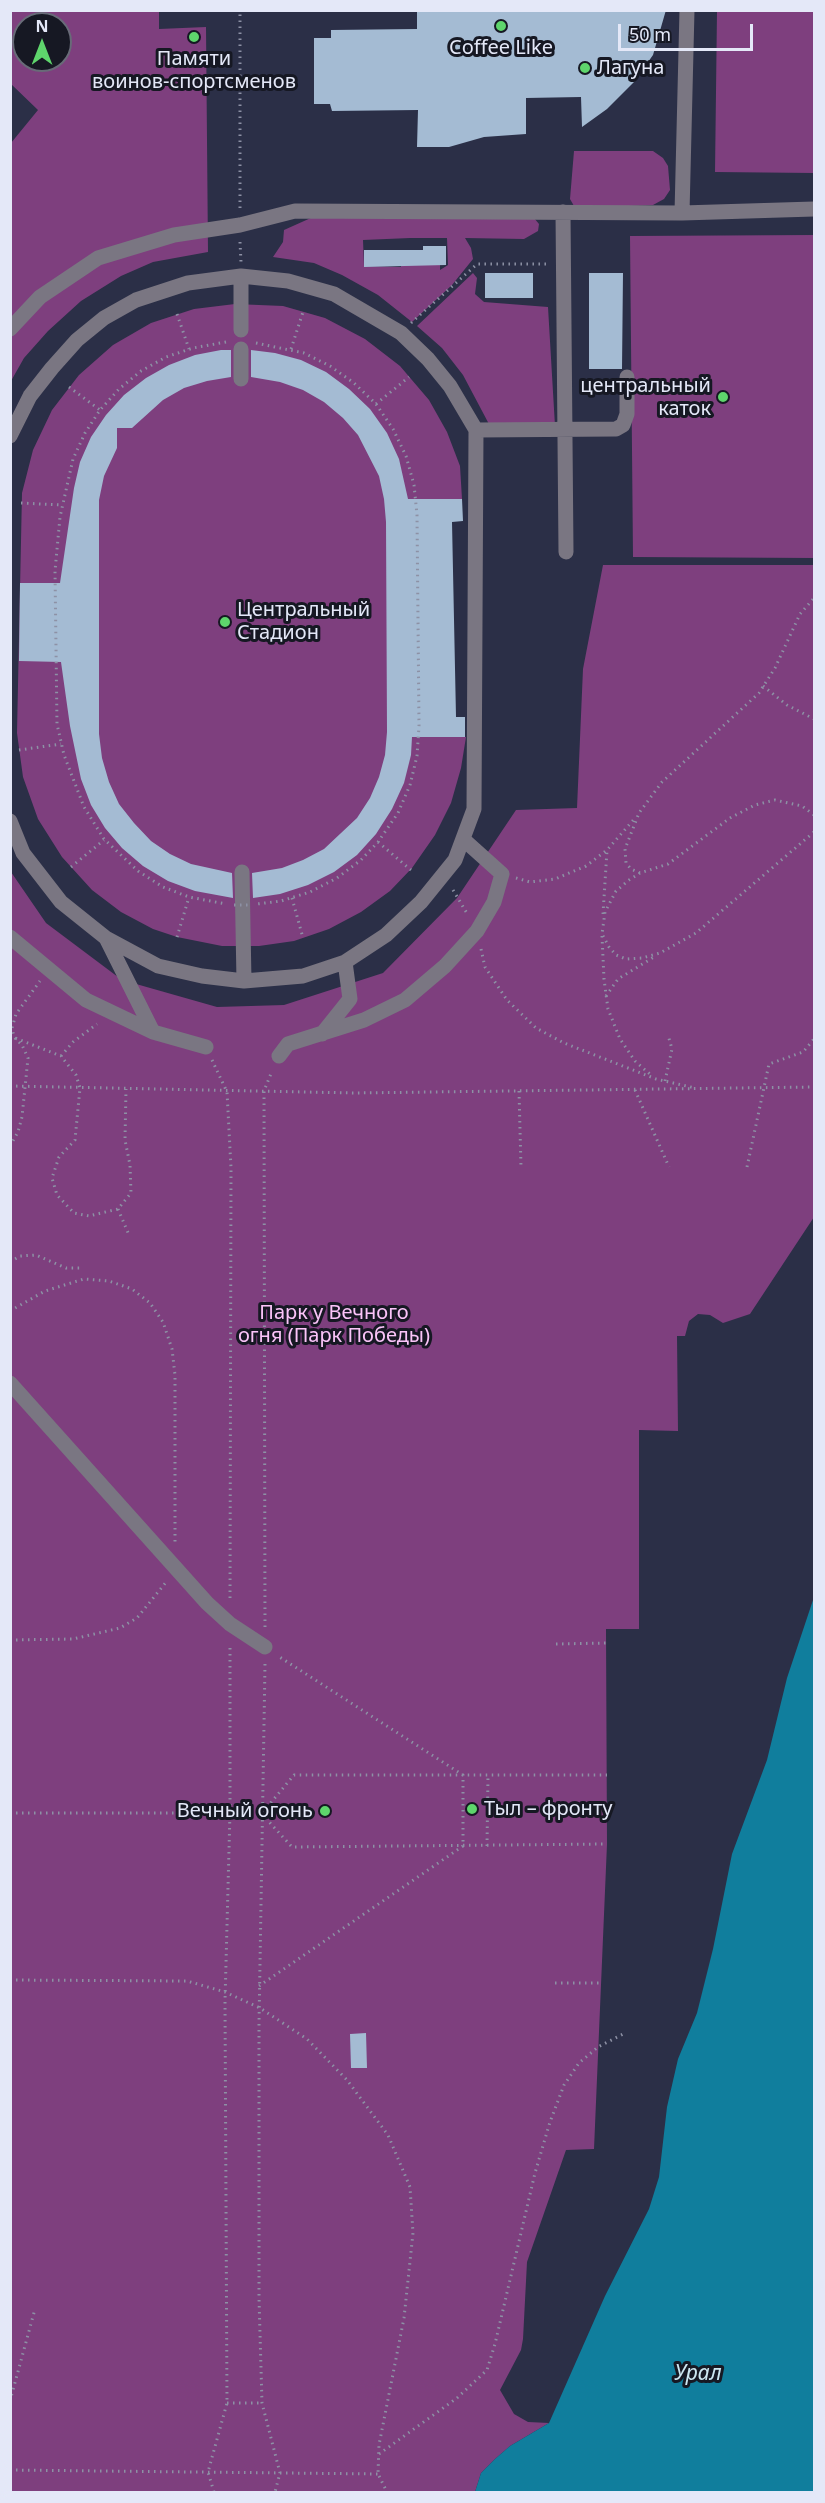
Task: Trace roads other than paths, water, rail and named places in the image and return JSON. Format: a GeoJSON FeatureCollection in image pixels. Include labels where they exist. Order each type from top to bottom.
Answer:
{"type":"FeatureCollection","features":[{"type":"Feature","properties":{"kind":"lane"},"geometry":{"type":"LineString","coordinates":[[682,213],[687,10]]}},
{"type":"Feature","properties":{"kind":"lane"},"geometry":{"type":"LineString","coordinates":[[10,329],[40,297],[98,258],[174,235],[240,225],[295,211],[682,213],[814,209]]}},
{"type":"Feature","properties":{"kind":"lane"},"geometry":{"type":"LineString","coordinates":[[563,212],[566,552]]}},
{"type":"Feature","properties":{"kind":"lane"},"geometry":{"type":"LineString","coordinates":[[241,276],[241,379]]}},
{"type":"Feature","properties":{"kind":"lane"},"geometry":{"type":"LineString","coordinates":[[10,436],[30,396],[51,368],[76,340],[104,318],[136,300],[188,283],[241,276],[288,280],[334,294],[401,333],[428,359],[450,386],[476,430],[474,809],[455,860],[421,902],[386,935],[345,962],[303,976],[244,981],[202,976],[158,966],[106,938],[61,902],[23,852],[10,821]]}},
{"type":"Feature","properties":{"kind":"lane"},"geometry":{"type":"LineString","coordinates":[[476,430],[616,429],[623,425],[627,414],[627,377]]}},
{"type":"Feature","properties":{"kind":"lane"},"geometry":{"type":"LineString","coordinates":[[279,1056],[288,1044],[364,1020],[405,1000],[445,966],[477,931],[494,902],[502,874],[463,839]]}},
{"type":"Feature","properties":{"kind":"lane"},"geometry":{"type":"LineString","coordinates":[[242,872],[244,981]]}},
{"type":"Feature","properties":{"kind":"lane"},"geometry":{"type":"LineString","coordinates":[[10,937],[86,1000],[153,1032],[206,1047]]}},
{"type":"Feature","properties":{"kind":"lane"},"geometry":{"type":"LineString","coordinates":[[106,938],[153,1032]]}},
{"type":"Feature","properties":{"kind":"lane"},"geometry":{"type":"LineString","coordinates":[[322,1034],[350,999],[345,962]]}},
{"type":"Feature","properties":{"kind":"lane"},"geometry":{"type":"LineString","coordinates":[[10,1383],[142,1529],[173,1568],[230,1624],[265,1647]]}},
{"type":"Feature","properties":{"kind":"water","name":"Урал"},"geometry":{"type":"Polygon","coordinates":[[[814,1597],[814,2492],[475,2492],[481,2473],[495,2459],[510,2446],[549,2423],[605,2296],[649,2209],[659,2177],[667,2107],[678,2059],[697,2013],[713,1949],[732,1854],[767,1760],[787,1678],[814,1597]]]}},
{"type":"Feature","properties":{"kind":"place","name":"Coffee Like"},"geometry":{"type":"Point","coordinates":[501,26]}},
{"type":"Feature","properties":{"kind":"place","name":"Памяти воинов-спортсменов"},"geometry":{"type":"Point","coordinates":[194,37]}},
{"type":"Feature","properties":{"kind":"place","name":"Лагуна"},"geometry":{"type":"Point","coordinates":[585,68]}},
{"type":"Feature","properties":{"kind":"place","name":"центральный каток"},"geometry":{"type":"Point","coordinates":[723,397]}},
{"type":"Feature","properties":{"kind":"place","name":"Центральный Стадион"},"geometry":{"type":"Point","coordinates":[225,622]}},
{"type":"Feature","properties":{"kind":"place","name":"Тыл – фронту"},"geometry":{"type":"Point","coordinates":[472,1809]}},
{"type":"Feature","properties":{"kind":"place","name":"Вечный огонь"},"geometry":{"type":"Point","coordinates":[325,1811]}},
{"type":"Feature","properties":{"kind":"park label","name":"Парк у Вечного огня (Парк Победы)"},"geometry":{"type":"Point","coordinates":[334,1324]}}]}
